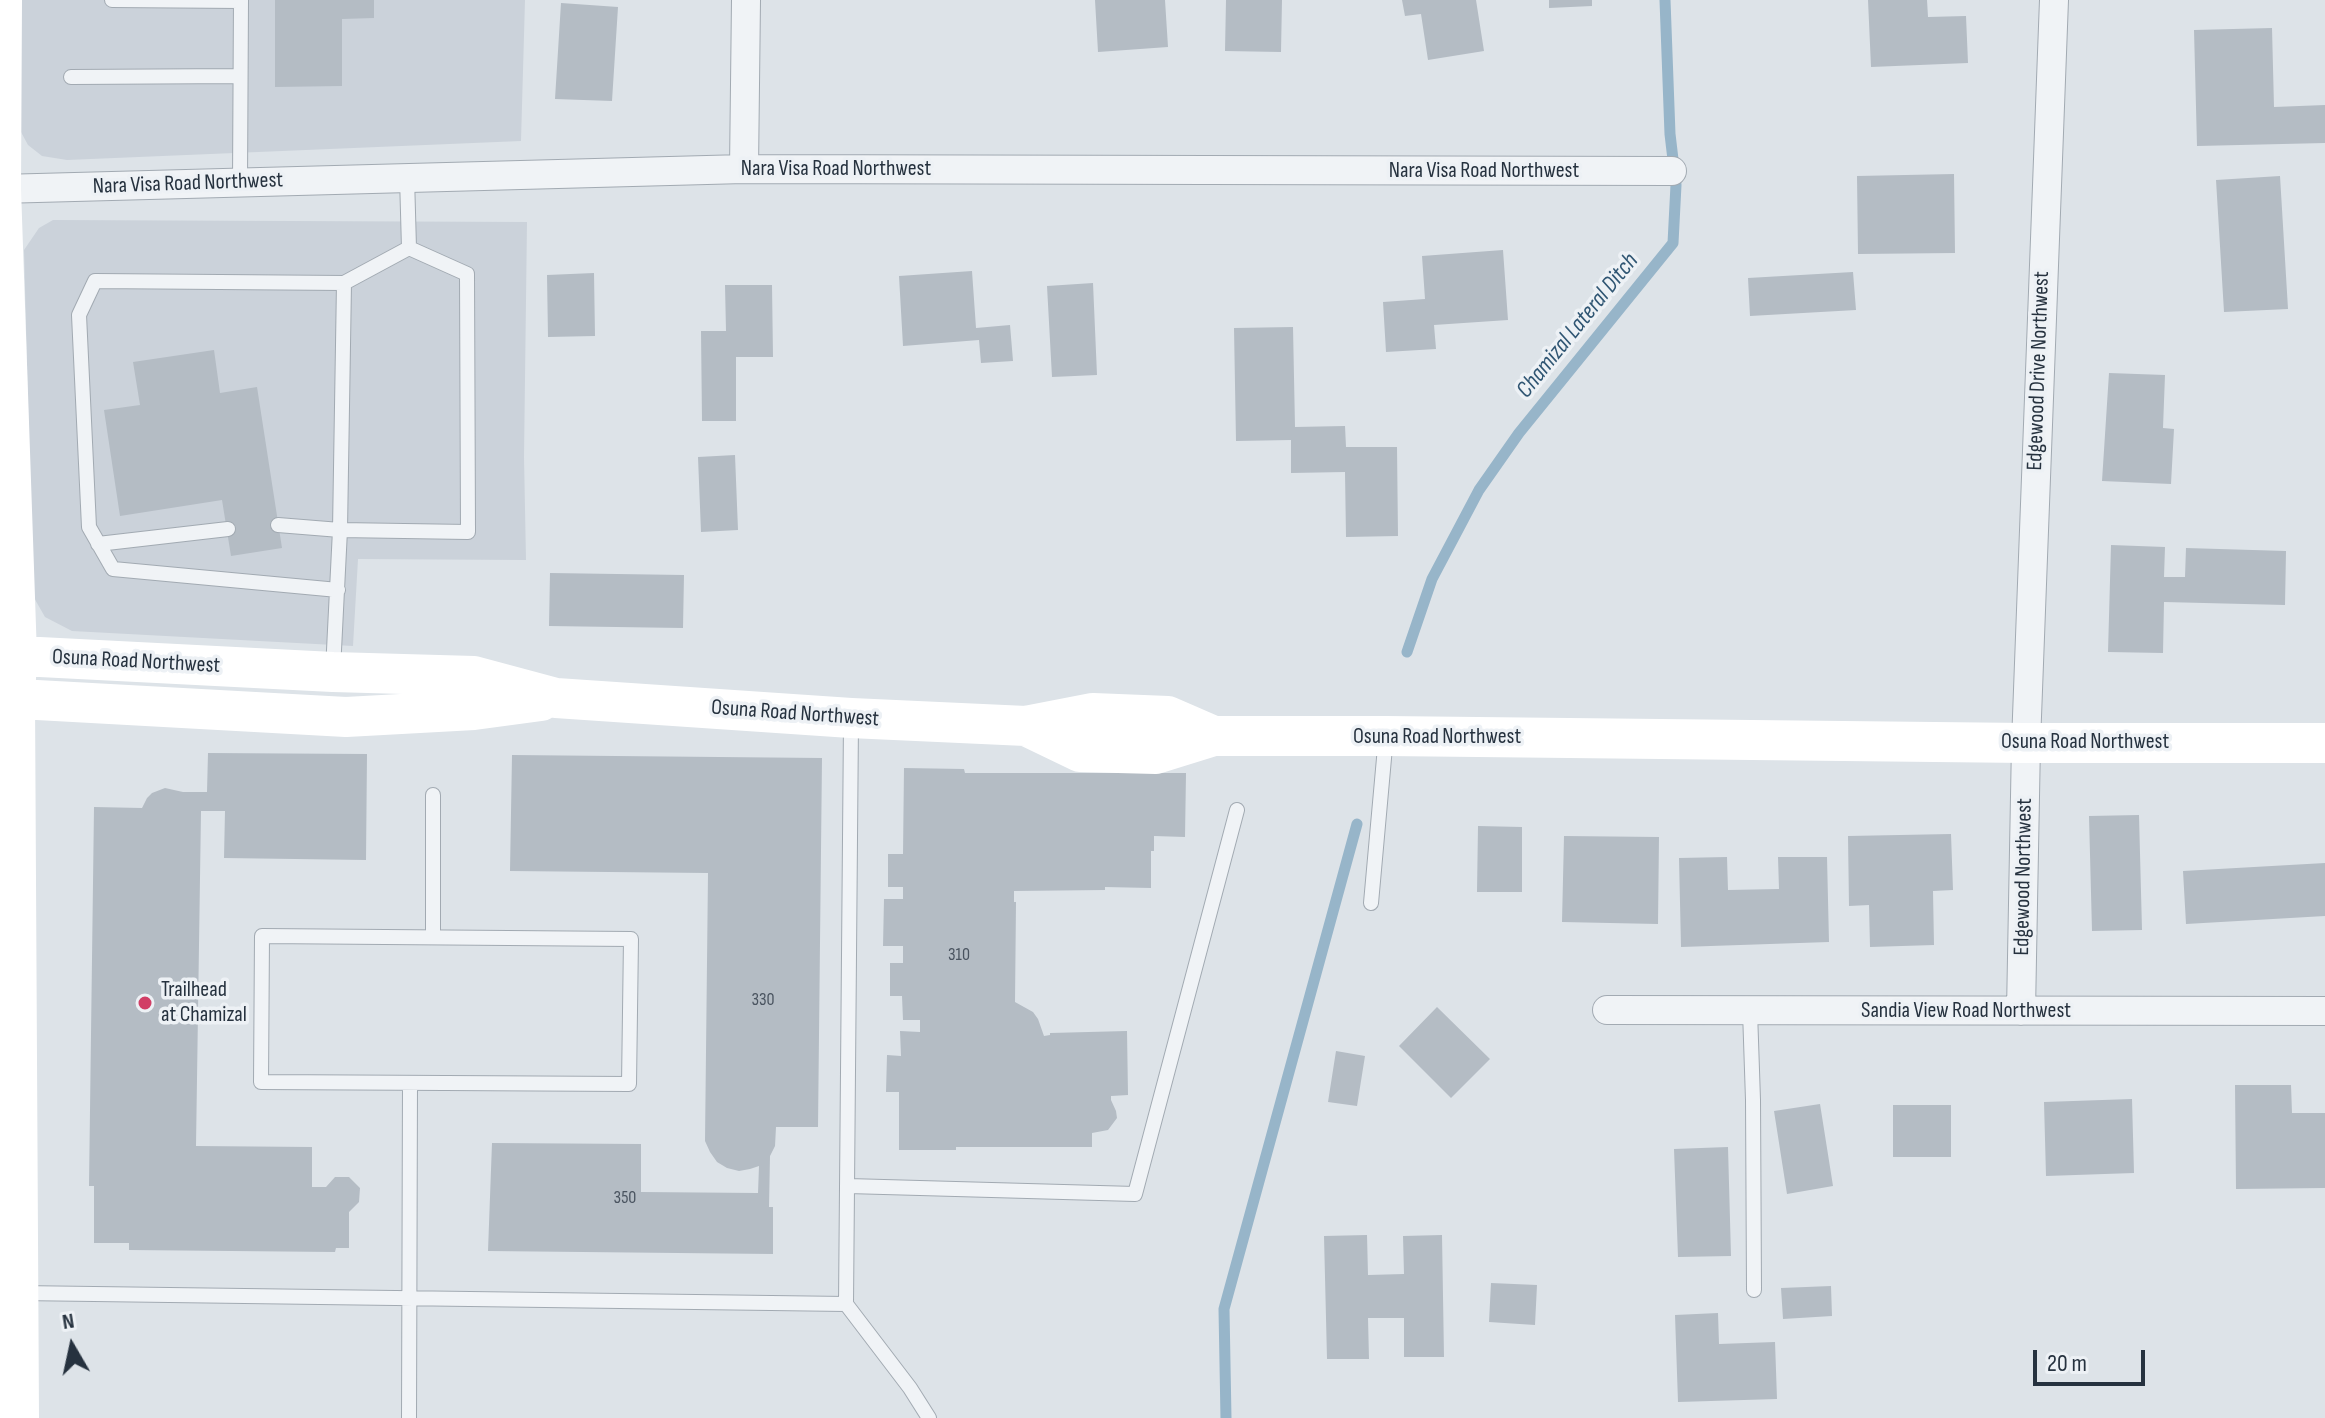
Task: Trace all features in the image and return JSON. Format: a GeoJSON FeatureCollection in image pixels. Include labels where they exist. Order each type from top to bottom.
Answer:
{"type":"FeatureCollection","features":[{"type":"Feature","properties":{"kind":"main road"},"geometry":{"type":"LineString","coordinates":[[2,0],[0,189],[18,1118],[10,1251],[19,1293],[19,1418]]}},
{"type":"Feature","properties":{"kind":"main road","name":"Osuna Road Northwest"},"geometry":{"type":"LineString","coordinates":[[9,655],[474,676],[556,698],[851,718],[1026,726],[1080,752],[1156,754],[1214,736],[2325,743]]}},
{"type":"Feature","properties":{"kind":"main road","name":"Osuna Road Northwest"},"geometry":{"type":"LineString","coordinates":[[8,699],[346,717],[474,710],[556,698]]}},
{"type":"Feature","properties":{"kind":"main road"},"geometry":{"type":"LineString","coordinates":[[0,1043],[18,1118]]}},
{"type":"Feature","properties":{"kind":"street"},"geometry":{"type":"LineString","coordinates":[[744,169],[746,0]]}},
{"type":"Feature","properties":{"kind":"street","name":"Edgewood Drive Northwest"},"geometry":{"type":"LineString","coordinates":[[2026,743],[2054,0]]}},
{"type":"Feature","properties":{"kind":"street","name":"Nara Visa Road Northwest"},"geometry":{"type":"LineString","coordinates":[[0,189],[744,169],[1672,171]]}},
{"type":"Feature","properties":{"kind":"street","name":"Edgewood Northwest"},"geometry":{"type":"LineString","coordinates":[[2021,1011],[2026,743]]}},
{"type":"Feature","properties":{"kind":"street","name":"Sandia View Road Northwest"},"geometry":{"type":"LineString","coordinates":[[1607,1010],[2325,1011]]}},
{"type":"Feature","properties":{"kind":"lane"},"geometry":{"type":"LineString","coordinates":[[112,0],[241,0],[240,182]]}},
{"type":"Feature","properties":{"kind":"lane"},"geometry":{"type":"LineString","coordinates":[[71,77],[240,76]]}},
{"type":"Feature","properties":{"kind":"lane"},"geometry":{"type":"LineString","coordinates":[[407,177],[409,248]]}},
{"type":"Feature","properties":{"kind":"lane"},"geometry":{"type":"LineString","coordinates":[[338,590],[113,569],[89,527],[79,315],[95,281],[344,283],[409,248]]}},
{"type":"Feature","properties":{"kind":"lane"},"geometry":{"type":"LineString","coordinates":[[278,525],[340,530],[468,532],[467,274],[409,248]]}},
{"type":"Feature","properties":{"kind":"lane"},"geometry":{"type":"LineString","coordinates":[[333,672],[340,530],[344,283]]}},
{"type":"Feature","properties":{"kind":"lane"},"geometry":{"type":"LineString","coordinates":[[98,544],[228,529]]}},
{"type":"Feature","properties":{"kind":"lane"},"geometry":{"type":"LineString","coordinates":[[851,718],[846,1304],[929,1418]]}},
{"type":"Feature","properties":{"kind":"lane"},"geometry":{"type":"LineString","coordinates":[[1371,903],[1386,736]]}},
{"type":"Feature","properties":{"kind":"lane"},"geometry":{"type":"LineString","coordinates":[[433,795],[433,937]]}},
{"type":"Feature","properties":{"kind":"lane"},"geometry":{"type":"LineString","coordinates":[[848,1186],[1135,1194],[1237,810]]}},
{"type":"Feature","properties":{"kind":"lane"},"geometry":{"type":"LineString","coordinates":[[262,936],[631,939],[629,1084],[410,1083],[261,1082],[262,936]]}},
{"type":"Feature","properties":{"kind":"lane"},"geometry":{"type":"LineString","coordinates":[[1750,1011],[1754,1290]]}},
{"type":"Feature","properties":{"kind":"lane"},"geometry":{"type":"LineString","coordinates":[[409,1418],[410,1083]]}},
{"type":"Feature","properties":{"kind":"lane"},"geometry":{"type":"LineString","coordinates":[[19,1293],[846,1304]]}},
{"type":"Feature","properties":{"kind":"shaded area"},"geometry":{"type":"Polygon","coordinates":[[[21,0],[525,0],[521,141],[67,160],[42,156],[28,145],[21,132],[21,0]]]}},
{"type":"Feature","properties":{"kind":"shaded area"},"geometry":{"type":"Polygon","coordinates":[[[53,220],[527,222],[526,560],[358,559],[353,646],[72,631],[45,617],[33,596],[24,250],[39,228],[53,220]]]}},
{"type":"Feature","properties":{"kind":"building"},"geometry":{"type":"Polygon","coordinates":[[[275,0],[374,0],[374,18],[342,19],[342,86],[275,87],[275,0]]]}},
{"type":"Feature","properties":{"kind":"building"},"geometry":{"type":"Polygon","coordinates":[[[1095,0],[1165,0],[1168,47],[1098,52],[1095,0]]]}},
{"type":"Feature","properties":{"kind":"building"},"geometry":{"type":"Polygon","coordinates":[[[1226,0],[1282,0],[1281,52],[1225,51],[1226,0]]]}},
{"type":"Feature","properties":{"kind":"building"},"geometry":{"type":"Polygon","coordinates":[[[1402,0],[1476,0],[1484,51],[1428,60],[1421,14],[1405,16],[1402,0]]]}},
{"type":"Feature","properties":{"kind":"building"},"geometry":{"type":"Polygon","coordinates":[[[1549,0],[1592,0],[1592,6],[1549,8],[1549,0]]]}},
{"type":"Feature","properties":{"kind":"building"},"geometry":{"type":"Polygon","coordinates":[[[1868,0],[1927,0],[1928,17],[1966,16],[1968,63],[1871,67],[1868,0]]]}},
{"type":"Feature","properties":{"kind":"building"},"geometry":{"type":"Polygon","coordinates":[[[561,3],[618,7],[612,101],[555,99],[561,3]]]}},
{"type":"Feature","properties":{"kind":"building"},"geometry":{"type":"Polygon","coordinates":[[[2272,28],[2274,107],[2325,105],[2325,143],[2197,146],[2194,30],[2272,28]]]}},
{"type":"Feature","properties":{"kind":"building"},"geometry":{"type":"Polygon","coordinates":[[[1954,174],[1955,253],[1858,254],[1857,176],[1954,174]]]}},
{"type":"Feature","properties":{"kind":"building"},"geometry":{"type":"Polygon","coordinates":[[[2280,176],[2288,309],[2224,312],[2216,180],[2280,176]]]}},
{"type":"Feature","properties":{"kind":"building"},"geometry":{"type":"Polygon","coordinates":[[[1503,250],[1508,320],[1434,325],[1436,349],[1386,352],[1383,302],[1425,299],[1422,256],[1503,250]]]}},
{"type":"Feature","properties":{"kind":"building"},"geometry":{"type":"Polygon","coordinates":[[[972,271],[976,328],[1010,325],[1013,361],[981,363],[979,340],[903,346],[899,276],[972,271]]]}},
{"type":"Feature","properties":{"kind":"building"},"geometry":{"type":"Polygon","coordinates":[[[1853,272],[1856,310],[1750,316],[1748,278],[1853,272]]]}},
{"type":"Feature","properties":{"kind":"building"},"geometry":{"type":"Polygon","coordinates":[[[594,273],[595,336],[548,337],[547,275],[594,273]]]}},
{"type":"Feature","properties":{"kind":"building"},"geometry":{"type":"Polygon","coordinates":[[[1093,283],[1097,375],[1052,377],[1047,286],[1093,283]]]}},
{"type":"Feature","properties":{"kind":"building"},"geometry":{"type":"Polygon","coordinates":[[[725,285],[772,285],[773,357],[736,357],[736,421],[702,421],[701,331],[726,331],[725,285]]]}},
{"type":"Feature","properties":{"kind":"building"},"geometry":{"type":"Polygon","coordinates":[[[1293,327],[1295,427],[1345,426],[1346,447],[1397,447],[1398,536],[1346,537],[1345,472],[1291,473],[1291,440],[1236,441],[1234,328],[1293,327]]]}},
{"type":"Feature","properties":{"kind":"building"},"geometry":{"type":"Polygon","coordinates":[[[214,350],[220,393],[257,387],[282,548],[231,556],[222,500],[120,516],[104,410],[140,405],[133,362],[214,350]]]}},
{"type":"Feature","properties":{"kind":"building"},"geometry":{"type":"Polygon","coordinates":[[[2109,373],[2165,375],[2163,428],[2174,429],[2171,484],[2102,481],[2109,373]]]}},
{"type":"Feature","properties":{"kind":"building"},"geometry":{"type":"Polygon","coordinates":[[[735,455],[738,530],[701,532],[698,457],[735,455]]]}},
{"type":"Feature","properties":{"kind":"building"},"geometry":{"type":"Polygon","coordinates":[[[2111,545],[2165,547],[2164,577],[2185,577],[2186,548],[2286,551],[2285,605],[2164,602],[2163,653],[2108,652],[2111,545]]]}},
{"type":"Feature","properties":{"kind":"building"},"geometry":{"type":"Polygon","coordinates":[[[550,573],[684,575],[683,628],[549,626],[550,573]]]}},
{"type":"Feature","properties":{"kind":"building","name":"Trailhead at Chamizal"},"geometry":{"type":"Polygon","coordinates":[[[208,753],[367,754],[366,860],[224,858],[225,811],[201,811],[196,1146],[312,1147],[312,1187],[326,1187],[335,1177],[349,1177],[360,1188],[359,1202],[349,1212],[349,1248],[336,1248],[335,1252],[129,1250],[129,1243],[94,1243],[94,1186],[89,1186],[94,807],[142,808],[152,793],[165,788],[207,792],[208,753]]]}},
{"type":"Feature","properties":{"kind":"building"},"geometry":{"type":"Polygon","coordinates":[[[512,755],[822,758],[818,1127],[776,1127],[775,1146],[770,1156],[769,1207],[773,1207],[773,1254],[488,1251],[492,1143],[641,1144],[641,1192],[758,1193],[759,1166],[739,1171],[727,1168],[717,1162],[705,1141],[708,873],[510,871],[512,755]]]}},
{"type":"Feature","properties":{"kind":"building"},"geometry":{"type":"Polygon","coordinates":[[[904,768],[964,769],[965,773],[1186,773],[1185,837],[1154,836],[1151,888],[1014,891],[1015,1002],[1033,1012],[1044,1036],[1050,1033],[1127,1031],[1128,1095],[1111,1096],[1117,1118],[1108,1130],[1092,1133],[1092,1147],[899,1150],[899,1092],[886,1092],[887,1055],[901,1056],[900,1031],[920,1032],[920,1020],[903,1020],[902,996],[890,996],[890,963],[903,963],[903,946],[883,946],[884,899],[903,899],[903,887],[888,887],[888,854],[903,854],[904,768]]]}},
{"type":"Feature","properties":{"kind":"building"},"geometry":{"type":"Polygon","coordinates":[[[2139,815],[2142,930],[2092,931],[2089,816],[2139,815]]]}},
{"type":"Feature","properties":{"kind":"building"},"geometry":{"type":"Polygon","coordinates":[[[1478,826],[1522,827],[1522,892],[1477,892],[1478,826]]]}},
{"type":"Feature","properties":{"kind":"building"},"geometry":{"type":"Polygon","coordinates":[[[1951,834],[1953,890],[1933,891],[1934,945],[1870,947],[1869,905],[1849,906],[1848,836],[1951,834]]]}},
{"type":"Feature","properties":{"kind":"building"},"geometry":{"type":"Polygon","coordinates":[[[1564,836],[1659,837],[1658,924],[1562,922],[1564,836]]]}},
{"type":"Feature","properties":{"kind":"building"},"geometry":{"type":"Polygon","coordinates":[[[1727,857],[1728,890],[1779,889],[1778,857],[1827,857],[1829,942],[1681,947],[1679,858],[1727,857]]]}},
{"type":"Feature","properties":{"kind":"building"},"geometry":{"type":"Polygon","coordinates":[[[2325,863],[2325,916],[2186,924],[2183,871],[2325,863]]]}},
{"type":"Feature","properties":{"kind":"building"},"geometry":{"type":"Polygon","coordinates":[[[1437,1007],[1490,1059],[1451,1098],[1399,1046],[1437,1007]]]}},
{"type":"Feature","properties":{"kind":"building"},"geometry":{"type":"Polygon","coordinates":[[[1336,1051],[1365,1056],[1357,1106],[1328,1102],[1336,1051]]]}},
{"type":"Feature","properties":{"kind":"building"},"geometry":{"type":"Polygon","coordinates":[[[2235,1085],[2291,1085],[2292,1113],[2325,1113],[2325,1188],[2236,1189],[2235,1085]]]}},
{"type":"Feature","properties":{"kind":"building"},"geometry":{"type":"Polygon","coordinates":[[[2132,1099],[2134,1173],[2046,1176],[2044,1102],[2132,1099]]]}},
{"type":"Feature","properties":{"kind":"building"},"geometry":{"type":"Polygon","coordinates":[[[1820,1104],[1833,1186],[1787,1194],[1774,1111],[1820,1104]]]}},
{"type":"Feature","properties":{"kind":"building"},"geometry":{"type":"Polygon","coordinates":[[[1893,1105],[1951,1105],[1951,1157],[1893,1157],[1893,1105]]]}},
{"type":"Feature","properties":{"kind":"building"},"geometry":{"type":"Polygon","coordinates":[[[1728,1147],[1731,1256],[1678,1257],[1674,1149],[1728,1147]]]}},
{"type":"Feature","properties":{"kind":"building"},"geometry":{"type":"Polygon","coordinates":[[[1367,1235],[1368,1275],[1404,1274],[1403,1236],[1442,1235],[1444,1357],[1404,1357],[1404,1318],[1368,1318],[1369,1359],[1327,1359],[1324,1236],[1367,1235]]]}},
{"type":"Feature","properties":{"kind":"building"},"geometry":{"type":"Polygon","coordinates":[[[1491,1283],[1537,1285],[1535,1325],[1489,1322],[1491,1283]]]}},
{"type":"Feature","properties":{"kind":"building"},"geometry":{"type":"Polygon","coordinates":[[[1831,1286],[1832,1316],[1783,1319],[1781,1288],[1831,1286]]]}},
{"type":"Feature","properties":{"kind":"building"},"geometry":{"type":"Polygon","coordinates":[[[1718,1313],[1719,1344],[1775,1342],[1777,1399],[1678,1402],[1675,1315],[1718,1313]]]}},
{"type":"Feature","properties":{"kind":"waterway","name":"Chamizal Lateral Ditch"},"geometry":{"type":"LineString","coordinates":[[1407,652],[1432,579],[1479,490],[1519,433],[1673,243],[1676,185],[1670,134],[1665,0]]}},
{"type":"Feature","properties":{"kind":"waterway"},"geometry":{"type":"LineString","coordinates":[[1226,1418],[1224,1309],[1357,824]]}},
{"type":"Feature","properties":{"kind":"place","name":"Trailhead at Chamizal"},"geometry":{"type":"Point","coordinates":[145,1003]}}]}
